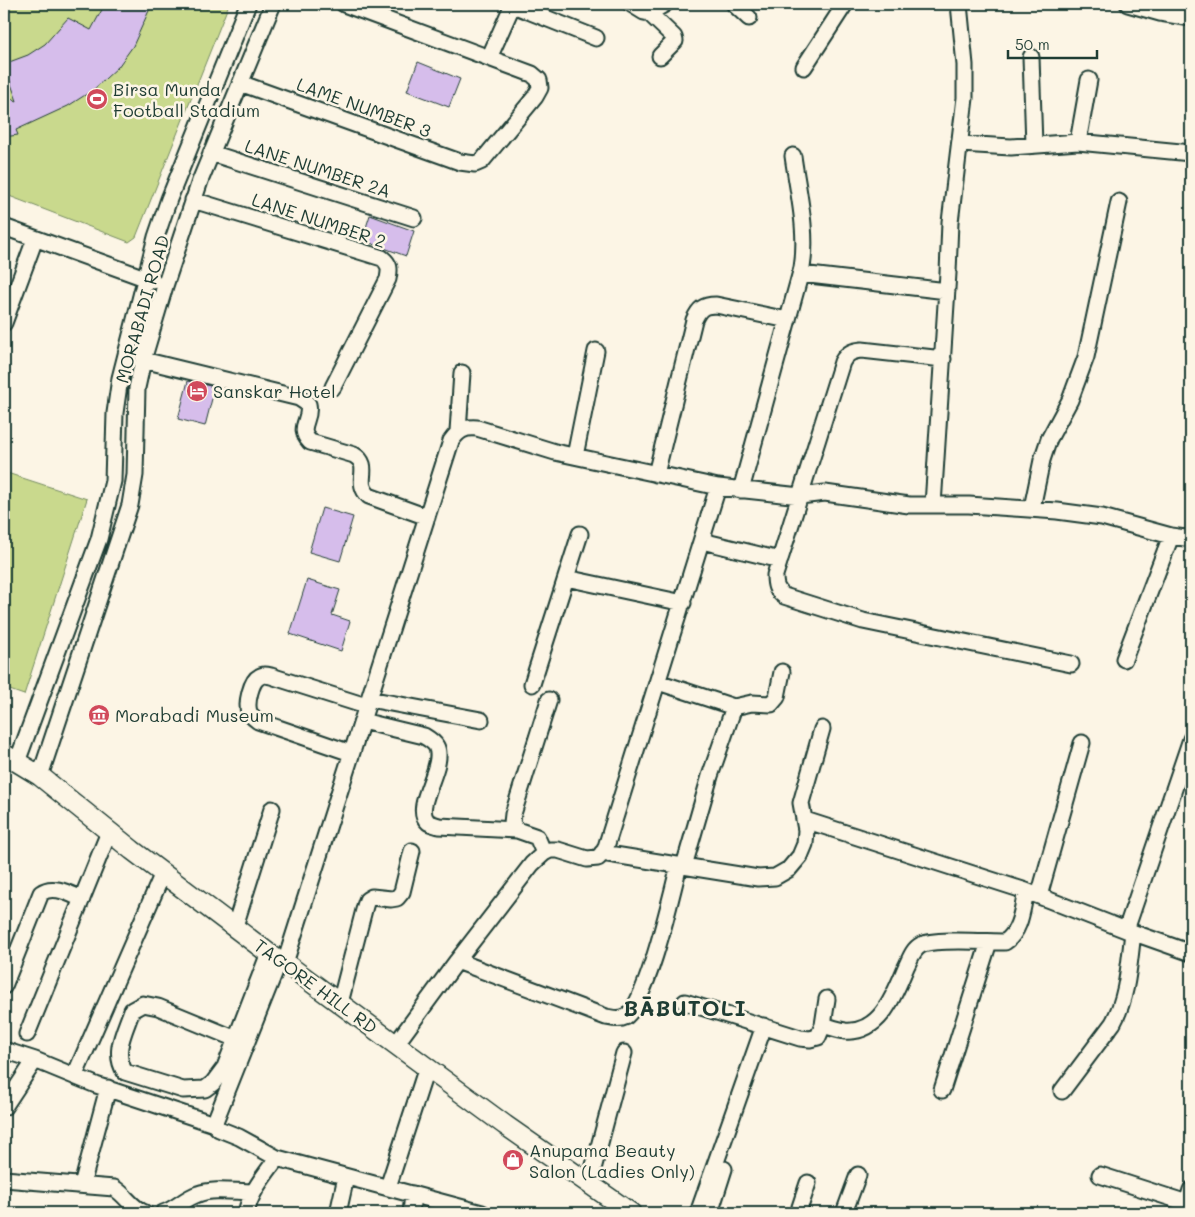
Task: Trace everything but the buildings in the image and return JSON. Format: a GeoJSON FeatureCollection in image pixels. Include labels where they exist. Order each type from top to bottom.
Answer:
{"type":"FeatureCollection","features":[{"type":"Feature","properties":{"kind":"main road","name":"TAGORE HILL RD"},"geometry":{"type":"LineString","coordinates":[[7,757],[40,776],[109,832],[278,959],[631,1213]]}},
{"type":"Feature","properties":{"kind":"street","name":"MORABADI ROAD"},"geometry":{"type":"LineString","coordinates":[[7,757],[100,539],[113,481],[115,413],[120,378],[156,237],[169,199],[248,4]]}},
{"type":"Feature","properties":{"kind":"street","name":"MORABADI ROAD"},"geometry":{"type":"LineString","coordinates":[[40,776],[130,504],[135,475],[137,388],[143,360],[165,286],[193,200],[211,153],[273,4]]}},
{"type":"Feature","properties":{"kind":"street"},"geometry":{"type":"LineString","coordinates":[[344,4],[489,58],[513,4],[596,38]]}},
{"type":"Feature","properties":{"kind":"street"},"geometry":{"type":"LineString","coordinates":[[630,4],[649,14],[674,36],[675,41],[660,56]]}},
{"type":"Feature","properties":{"kind":"street"},"geometry":{"type":"LineString","coordinates":[[649,14],[665,4]]}},
{"type":"Feature","properties":{"kind":"street"},"geometry":{"type":"LineString","coordinates":[[734,4],[749,18]]}},
{"type":"Feature","properties":{"kind":"street"},"geometry":{"type":"LineString","coordinates":[[804,67],[845,4]]}},
{"type":"Feature","properties":{"kind":"street"},"geometry":{"type":"LineString","coordinates":[[933,505],[950,222],[965,98],[965,65],[959,4]]}},
{"type":"Feature","properties":{"kind":"street"},"geometry":{"type":"LineString","coordinates":[[1128,4],[1160,13],[1191,18]]}},
{"type":"Feature","properties":{"kind":"street"},"geometry":{"type":"LineString","coordinates":[[1031,57],[1034,145]]}},
{"type":"Feature","properties":{"kind":"street","name":"LAME NUMBER 3"},"geometry":{"type":"LineString","coordinates":[[240,83],[460,162],[475,164],[482,161],[535,97],[540,88],[539,80],[532,74],[489,58]]}},
{"type":"Feature","properties":{"kind":"street"},"geometry":{"type":"LineString","coordinates":[[1078,142],[1089,80]]}},
{"type":"Feature","properties":{"kind":"street"},"geometry":{"type":"LineString","coordinates":[[960,144],[995,147],[1078,142],[1191,153]]}},
{"type":"Feature","properties":{"kind":"street","name":"LANE NUMBER 2A"},"geometry":{"type":"LineString","coordinates":[[211,153],[414,218]]}},
{"type":"Feature","properties":{"kind":"street"},"geometry":{"type":"LineString","coordinates":[[741,490],[801,274],[805,250],[804,228],[793,156]]}},
{"type":"Feature","properties":{"kind":"street","name":"LANE NUMBER 2"},"geometry":{"type":"LineString","coordinates":[[193,200],[382,258],[388,263],[390,270],[388,279],[333,387]]}},
{"type":"Feature","properties":{"kind":"street"},"geometry":{"type":"LineString","coordinates":[[1032,508],[1042,460],[1049,438],[1070,400],[1086,356],[1119,202]]}},
{"type":"Feature","properties":{"kind":"street"},"geometry":{"type":"LineString","coordinates":[[4,227],[35,240],[165,286]]}},
{"type":"Feature","properties":{"kind":"street"},"geometry":{"type":"LineString","coordinates":[[4,323],[35,240]]}},
{"type":"Feature","properties":{"kind":"street"},"geometry":{"type":"LineString","coordinates":[[801,274],[947,291]]}},
{"type":"Feature","properties":{"kind":"street"},"geometry":{"type":"LineString","coordinates":[[656,474],[694,320],[699,310],[706,305],[716,305],[788,320]]}},
{"type":"Feature","properties":{"kind":"street"},"geometry":{"type":"LineString","coordinates":[[943,358],[862,350],[852,351],[846,355],[842,362],[775,575],[775,584],[778,591],[784,596],[863,621],[1070,664]]}},
{"type":"Feature","properties":{"kind":"street"},"geometry":{"type":"LineString","coordinates":[[575,456],[596,351]]}},
{"type":"Feature","properties":{"kind":"street"},"geometry":{"type":"LineString","coordinates":[[143,360],[299,398],[308,404],[310,411],[303,430],[305,437],[310,442],[360,458],[363,465],[363,490],[369,496],[427,517]]}},
{"type":"Feature","properties":{"kind":"street"},"geometry":{"type":"LineString","coordinates":[[458,431],[462,373]]}},
{"type":"Feature","properties":{"kind":"street"},"geometry":{"type":"LineString","coordinates":[[214,1124],[278,959],[351,753],[451,440],[458,431],[467,427],[477,428],[554,452],[718,487],[800,496],[825,493],[909,505],[1032,508],[1102,517],[1171,536],[1185,538],[1191,536]]}},
{"type":"Feature","properties":{"kind":"street"},"geometry":{"type":"LineString","coordinates":[[396,1044],[532,864],[550,850],[558,850],[587,859],[598,858],[605,850],[718,487]]}},
{"type":"Feature","properties":{"kind":"street"},"geometry":{"type":"LineString","coordinates":[[532,684],[580,534]]}},
{"type":"Feature","properties":{"kind":"street"},"geometry":{"type":"LineString","coordinates":[[1124,659],[1171,536]]}},
{"type":"Feature","properties":{"kind":"street"},"geometry":{"type":"LineString","coordinates":[[702,541],[780,560]]}},
{"type":"Feature","properties":{"kind":"street"},"geometry":{"type":"LineString","coordinates":[[566,578],[683,603]]}},
{"type":"Feature","properties":{"kind":"street"},"geometry":{"type":"LineString","coordinates":[[658,682],[734,707],[752,703],[771,704],[777,697],[782,672]]}},
{"type":"Feature","properties":{"kind":"street"},"geometry":{"type":"LineString","coordinates":[[351,753],[258,720],[250,714],[248,708],[254,681],[258,677],[271,676],[367,703],[481,720]]}},
{"type":"Feature","properties":{"kind":"street"},"geometry":{"type":"LineString","coordinates":[[517,830],[512,823],[512,814],[549,700]]}},
{"type":"Feature","properties":{"kind":"street"},"geometry":{"type":"LineString","coordinates":[[457,961],[606,1017],[617,1019],[625,1017],[644,986],[708,782],[734,707]]}},
{"type":"Feature","properties":{"kind":"street"},"geometry":{"type":"LineString","coordinates":[[362,721],[424,736],[438,748],[439,758],[424,804],[424,815],[428,822],[439,826],[517,830],[537,837],[544,853]]}},
{"type":"Feature","properties":{"kind":"street"},"geometry":{"type":"LineString","coordinates":[[602,853],[758,878],[775,877],[789,869],[800,856],[805,844],[806,830],[802,810],[803,792],[822,728]]}},
{"type":"Feature","properties":{"kind":"street"},"geometry":{"type":"LineString","coordinates":[[1062,1092],[1113,1024],[1120,1011],[1125,992],[1130,931],[1186,769],[1191,739]]}},
{"type":"Feature","properties":{"kind":"street"},"geometry":{"type":"LineString","coordinates":[[823,1025],[856,1030],[872,1024],[893,999],[911,956],[919,946],[931,942],[1004,942],[1013,937],[1032,893],[1082,743]]}},
{"type":"Feature","properties":{"kind":"street"},"geometry":{"type":"LineString","coordinates":[[234,926],[272,809]]}},
{"type":"Feature","properties":{"kind":"street"},"geometry":{"type":"LineString","coordinates":[[804,820],[1032,893],[1191,953]]}},
{"type":"Feature","properties":{"kind":"street"},"geometry":{"type":"LineString","coordinates":[[27,1034],[109,832]]}},
{"type":"Feature","properties":{"kind":"street"},"geometry":{"type":"LineString","coordinates":[[340,1003],[367,900],[372,897],[398,898],[402,892],[412,851]]}},
{"type":"Feature","properties":{"kind":"street"},"geometry":{"type":"LineString","coordinates":[[75,1075],[163,873]]}},
{"type":"Feature","properties":{"kind":"street"},"geometry":{"type":"LineString","coordinates":[[4,986],[41,893],[46,889],[53,889],[82,899]]}},
{"type":"Feature","properties":{"kind":"street"},"geometry":{"type":"LineString","coordinates":[[942,1090],[989,942]]}},
{"type":"Feature","properties":{"kind":"street"},"geometry":{"type":"LineString","coordinates":[[236,1039],[158,1007],[144,1004],[132,1010],[118,1050],[120,1065],[125,1072],[184,1090],[205,1089],[213,1083],[225,1067],[236,1039],[278,959]]}},
{"type":"Feature","properties":{"kind":"street"},"geometry":{"type":"LineString","coordinates":[[685,1002],[800,1038],[810,1039],[818,1037],[823,1025],[827,999]]}},
{"type":"Feature","properties":{"kind":"street"},"geometry":{"type":"LineString","coordinates":[[698,1213],[764,1026]]}},
{"type":"Feature","properties":{"kind":"street"},"geometry":{"type":"LineString","coordinates":[[4,1050],[214,1124],[219,1129],[277,1158],[482,1213]]}},
{"type":"Feature","properties":{"kind":"street"},"geometry":{"type":"LineString","coordinates":[[589,1184],[624,1053]]}},
{"type":"Feature","properties":{"kind":"street"},"geometry":{"type":"LineString","coordinates":[[4,1107],[35,1060]]}},
{"type":"Feature","properties":{"kind":"street"},"geometry":{"type":"LineString","coordinates":[[388,1187],[427,1067]]}},
{"type":"Feature","properties":{"kind":"street"},"geometry":{"type":"LineString","coordinates":[[82,1185],[108,1088]]}},
{"type":"Feature","properties":{"kind":"street"},"geometry":{"type":"LineString","coordinates":[[710,1213],[728,1154]]}},
{"type":"Feature","properties":{"kind":"street"},"geometry":{"type":"LineString","coordinates":[[246,1213],[253,1192],[277,1158]]}},
{"type":"Feature","properties":{"kind":"street"},"geometry":{"type":"LineString","coordinates":[[844,1213],[858,1174]]}},
{"type":"Feature","properties":{"kind":"street"},"geometry":{"type":"LineString","coordinates":[[1100,1175],[1188,1202]]}},
{"type":"Feature","properties":{"kind":"street"},"geometry":{"type":"LineString","coordinates":[[338,1213],[346,1177]]}},
{"type":"Feature","properties":{"kind":"street"},"geometry":{"type":"LineString","coordinates":[[4,1179],[114,1188],[123,1194],[136,1210],[145,1213]]}},
{"type":"Feature","properties":{"kind":"street"},"geometry":{"type":"LineString","coordinates":[[798,1213],[808,1183]]}},
{"type":"Feature","properties":{"kind":"street"},"geometry":{"type":"LineString","coordinates":[[163,1213],[172,1210],[196,1194],[209,1191],[253,1192]]}},
{"type":"Feature","properties":{"kind":"street"},"geometry":{"type":"LineString","coordinates":[[410,1213],[413,1194]]}},
{"type":"Feature","properties":{"kind":"green space","name":"Birsa Munda Football Stadium"},"geometry":{"type":"Polygon","coordinates":[[[4,4],[229,4],[136,237],[129,242],[4,194],[4,4]]]}},
{"type":"Feature","properties":{"kind":"green space"},"geometry":{"type":"Polygon","coordinates":[[[4,472],[87,499],[24,695],[4,688],[4,472]]]}},
{"type":"Feature","properties":{"kind":"place","name":"Birsa Munda Football Stadium"},"geometry":{"type":"Point","coordinates":[97,99]}},
{"type":"Feature","properties":{"kind":"place","name":"Sanskar Hotel"},"geometry":{"type":"Point","coordinates":[197,391]}},
{"type":"Feature","properties":{"kind":"place","name":"Morabadi Museum"},"geometry":{"type":"Point","coordinates":[99,715]}},
{"type":"Feature","properties":{"kind":"place","name":"Anupama Beauty Salon (Ladies Only)"},"geometry":{"type":"Point","coordinates":[513,1160]}},
{"type":"Feature","properties":{"kind":"district","name":"BĀBUTOLI"},"geometry":{"type":"Point","coordinates":[685,1007]}}]}
